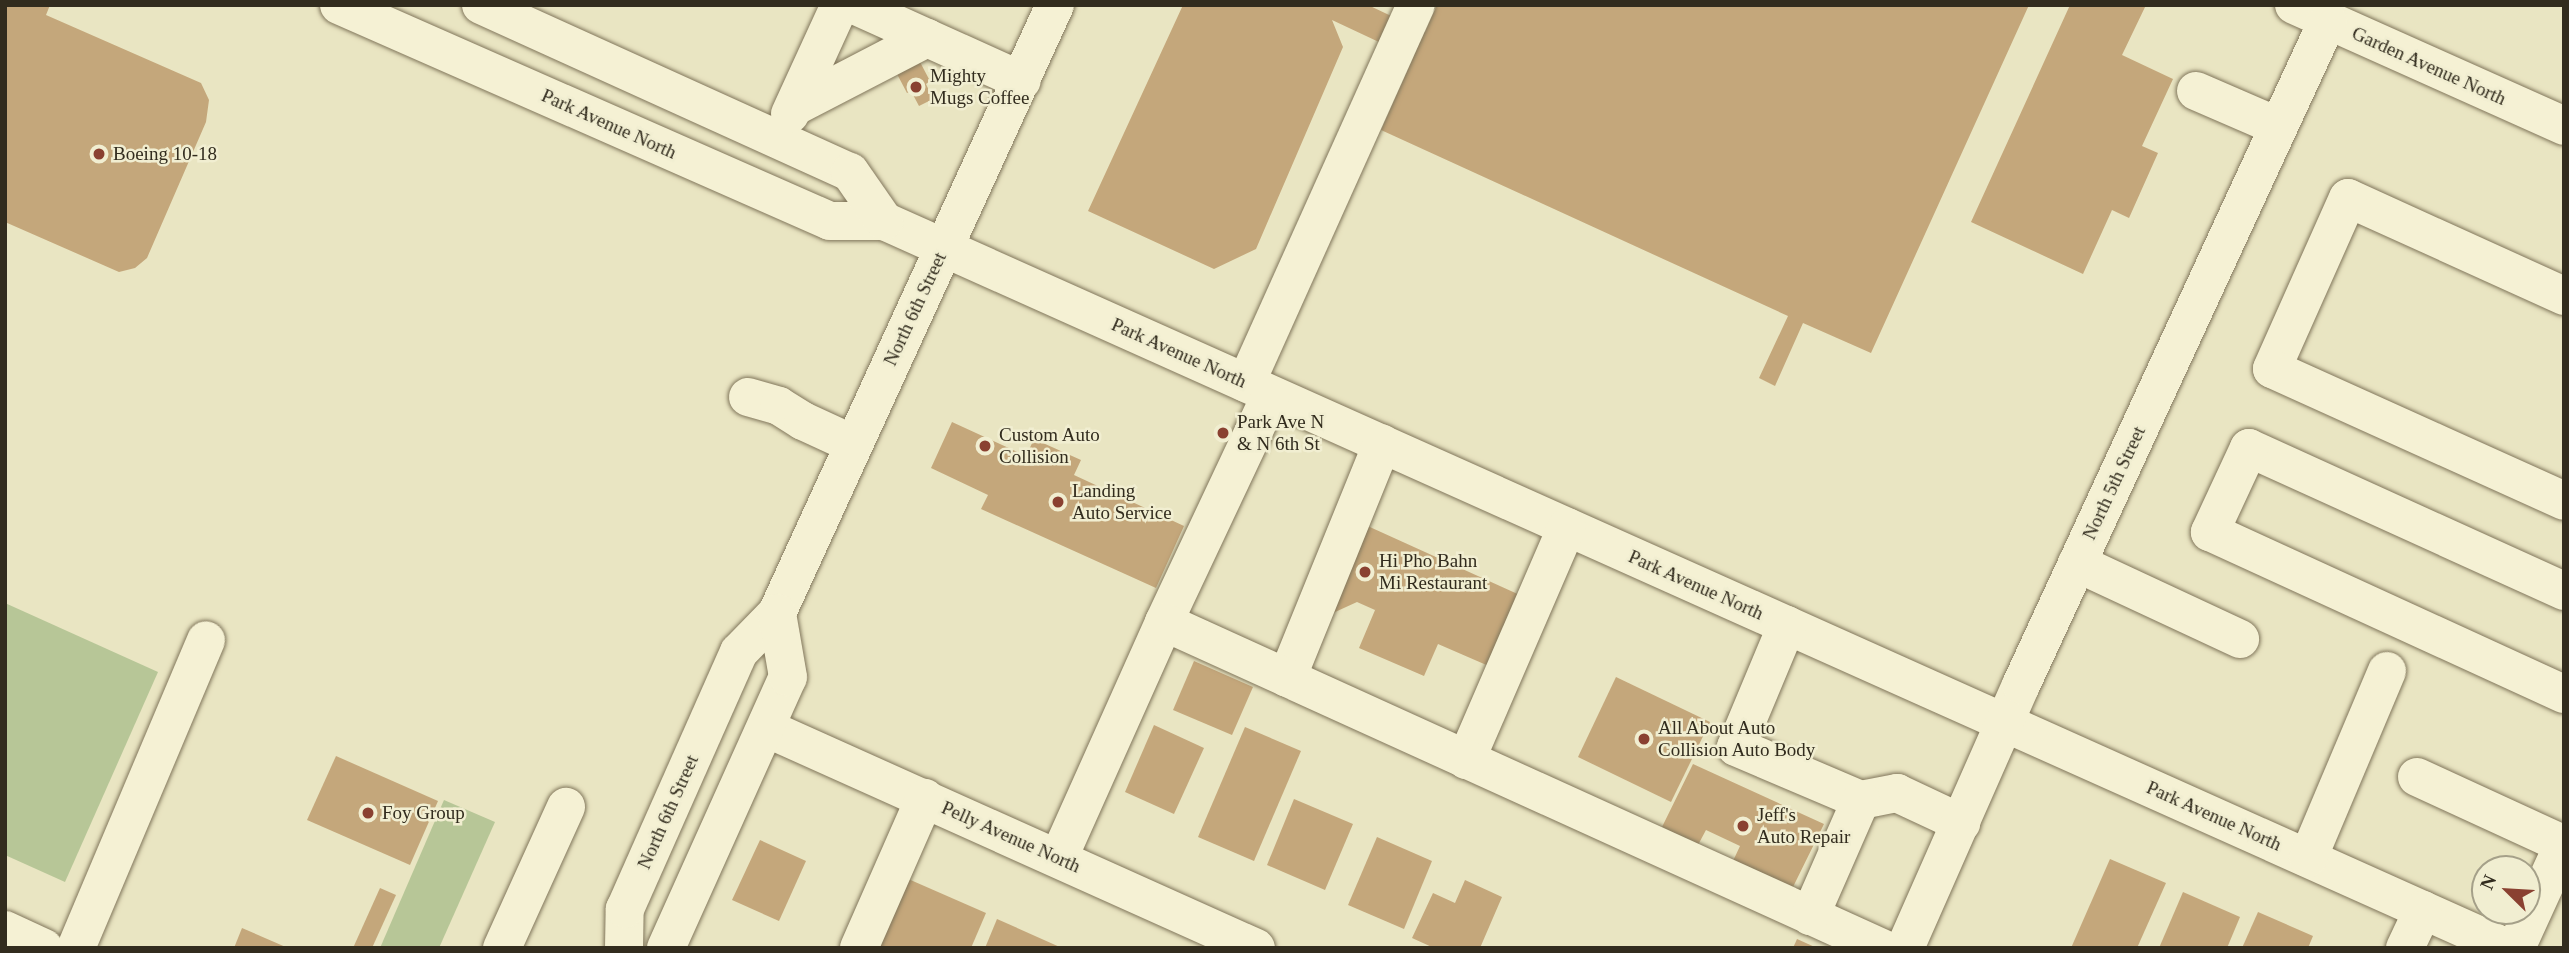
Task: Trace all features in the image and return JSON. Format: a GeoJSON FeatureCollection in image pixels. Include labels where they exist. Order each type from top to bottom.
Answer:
{"type":"FeatureCollection","features":[{"type":"Feature","properties":{"kind":"street","name":"Park Avenue North"},"geometry":{"type":"LineString","coordinates":[[339,5],[830,220],[884,221],[2508,948]]}},
{"type":"Feature","properties":{"kind":"street"},"geometry":{"type":"LineString","coordinates":[[481,5],[786,122],[850,172],[884,221]]}},
{"type":"Feature","properties":{"kind":"street"},"geometry":{"type":"LineString","coordinates":[[786,122],[840,5]]}},
{"type":"Feature","properties":{"kind":"street"},"geometry":{"type":"LineString","coordinates":[[854,5],[1021,80]]}},
{"type":"Feature","properties":{"kind":"street","name":"North 6th Street"},"geometry":{"type":"LineString","coordinates":[[624,948],[625,909],[739,652],[777,613],[1055,5]]}},
{"type":"Feature","properties":{"kind":"street"},"geometry":{"type":"LineString","coordinates":[[1059,857],[1164,622],[1416,5]]}},
{"type":"Feature","properties":{"kind":"street","name":"Garden Avenue North"},"geometry":{"type":"LineString","coordinates":[[2311,13],[2564,126]]}},
{"type":"Feature","properties":{"kind":"street","name":"North 5th Street"},"geometry":{"type":"LineString","coordinates":[[1905,948],[2077,564],[2278,127],[2311,13]]}},
{"type":"Feature","properties":{"kind":"street"},"geometry":{"type":"LineString","coordinates":[[786,122],[927,38]]}},
{"type":"Feature","properties":{"kind":"street"},"geometry":{"type":"LineString","coordinates":[[2196,91],[2278,127]]}},
{"type":"Feature","properties":{"kind":"street"},"geometry":{"type":"LineString","coordinates":[[2564,296],[2348,198],[2272,369],[2564,501]]}},
{"type":"Feature","properties":{"kind":"street"},"geometry":{"type":"LineString","coordinates":[[748,397],[779,406],[803,421],[853,443]]}},
{"type":"Feature","properties":{"kind":"street"},"geometry":{"type":"LineString","coordinates":[[1287,678],[1382,444]]}},
{"type":"Feature","properties":{"kind":"street"},"geometry":{"type":"LineString","coordinates":[[2564,591],[2249,448],[2210,532],[2564,694]]}},
{"type":"Feature","properties":{"kind":"street"},"geometry":{"type":"LineString","coordinates":[[1466,760],[1567,527]]}},
{"type":"Feature","properties":{"kind":"street"},"geometry":{"type":"LineString","coordinates":[[2077,564],[2240,639]]}},
{"type":"Feature","properties":{"kind":"street"},"geometry":{"type":"LineString","coordinates":[[666,948],[788,677],[777,613]]}},
{"type":"Feature","properties":{"kind":"street"},"geometry":{"type":"LineString","coordinates":[[1164,622],[1882,948]]}},
{"type":"Feature","properties":{"kind":"street"},"geometry":{"type":"LineString","coordinates":[[1787,625],[1736,747],[1861,800],[1897,793],[1961,823]]}},
{"type":"Feature","properties":{"kind":"street"},"geometry":{"type":"LineString","coordinates":[[76,948],[206,640]]}},
{"type":"Feature","properties":{"kind":"street"},"geometry":{"type":"LineString","coordinates":[[2308,858],[2387,671]]}},
{"type":"Feature","properties":{"kind":"street","name":"Pelly Avenue North"},"geometry":{"type":"LineString","coordinates":[[766,728],[1059,857],[1256,948]]}},
{"type":"Feature","properties":{"kind":"street"},"geometry":{"type":"LineString","coordinates":[[2417,776],[2564,844],[2516,948]]}},
{"type":"Feature","properties":{"kind":"street"},"geometry":{"type":"LineString","coordinates":[[859,948],[925,798]]}},
{"type":"Feature","properties":{"kind":"street"},"geometry":{"type":"LineString","coordinates":[[1811,916],[1861,800]]}},
{"type":"Feature","properties":{"kind":"street"},"geometry":{"type":"LineString","coordinates":[[502,948],[566,807]]}},
{"type":"Feature","properties":{"kind":"street"},"geometry":{"type":"LineString","coordinates":[[2405,948],[2423,910]]}},
{"type":"Feature","properties":{"kind":"street"},"geometry":{"type":"LineString","coordinates":[[5,930],[44,948]]}},
{"type":"Feature","properties":{"kind":"green space"},"geometry":{"type":"Polygon","coordinates":[[[5,603],[158,672],[65,882],[5,855],[5,603]]]}},
{"type":"Feature","properties":{"kind":"green space"},"geometry":{"type":"Polygon","coordinates":[[[444,800],[495,822],[439,948],[380,948],[444,800]]]}},
{"type":"Feature","properties":{"kind":"building","name":"Boeing 10-18"},"geometry":{"type":"Polygon","coordinates":[[[5,5],[50,5],[46,15],[201,83],[209,100],[206,122],[147,258],[135,268],[119,272],[5,222],[5,5]]]}},
{"type":"Feature","properties":{"kind":"building"},"geometry":{"type":"Polygon","coordinates":[[[1183,5],[1368,5],[1425,32],[1437,5],[2029,5],[1871,353],[1803,323],[1775,386],[1759,378],[1788,316],[1381,130],[1413,58],[1332,20],[1343,47],[1256,249],[1214,269],[1088,211],[1183,5]]]}},
{"type":"Feature","properties":{"kind":"building"},"geometry":{"type":"Polygon","coordinates":[[[2070,5],[2146,5],[2122,55],[2173,79],[2142,146],[2158,153],[2129,218],[2112,210],[2083,274],[1971,222],[2070,5]]]}},
{"type":"Feature","properties":{"kind":"building","name":"Mighty Mugs Coffee"},"geometry":{"type":"Polygon","coordinates":[[[920,62],[930,81],[926,84],[933,99],[919,106],[911,91],[907,93],[897,74],[920,62]]]}},
{"type":"Feature","properties":{"kind":"building","name":"Landing Auto Service"},"geometry":{"type":"Polygon","coordinates":[[[952,422],[1026,456],[1034,439],[1081,460],[1074,475],[1184,526],[1156,588],[981,509],[988,495],[931,468],[952,422]]]}},
{"type":"Feature","properties":{"kind":"building"},"geometry":{"type":"Polygon","coordinates":[[[1361,523],[1522,596],[1491,667],[1438,644],[1424,676],[1359,648],[1378,603],[1375,610],[1357,602],[1322,618],[1361,523]]]}},
{"type":"Feature","properties":{"kind":"building"},"geometry":{"type":"Polygon","coordinates":[[[1194,661],[1253,687],[1232,735],[1173,710],[1194,661]]]}},
{"type":"Feature","properties":{"kind":"building","name":"All About Auto Collision Auto Body"},"geometry":{"type":"Polygon","coordinates":[[[1616,677],[1710,722],[1671,802],[1578,757],[1616,677]]]}},
{"type":"Feature","properties":{"kind":"building"},"geometry":{"type":"Polygon","coordinates":[[[1154,725],[1204,748],[1174,814],[1125,792],[1154,725]]]}},
{"type":"Feature","properties":{"kind":"building"},"geometry":{"type":"Polygon","coordinates":[[[1245,727],[1301,751],[1254,861],[1198,837],[1245,727]]]}},
{"type":"Feature","properties":{"kind":"building"},"geometry":{"type":"Polygon","coordinates":[[[336,756],[438,801],[410,865],[307,820],[336,756]]]}},
{"type":"Feature","properties":{"kind":"building","name":"Jeff's Auto Repair"},"geometry":{"type":"Polygon","coordinates":[[[1693,764],[1824,824],[1792,889],[1733,861],[1740,846],[1706,830],[1698,845],[1662,827],[1693,764]]]}},
{"type":"Feature","properties":{"kind":"building"},"geometry":{"type":"Polygon","coordinates":[[[1294,799],[1353,824],[1325,890],[1267,865],[1294,799]]]}},
{"type":"Feature","properties":{"kind":"building"},"geometry":{"type":"Polygon","coordinates":[[[1377,837],[1432,861],[1404,929],[1348,905],[1377,837]]]}},
{"type":"Feature","properties":{"kind":"building"},"geometry":{"type":"Polygon","coordinates":[[[760,840],[806,861],[779,921],[732,900],[760,840]]]}},
{"type":"Feature","properties":{"kind":"building"},"geometry":{"type":"Polygon","coordinates":[[[2110,859],[2166,883],[2137,948],[2071,948],[2110,859]]]}},
{"type":"Feature","properties":{"kind":"building"},"geometry":{"type":"Polygon","coordinates":[[[906,878],[986,913],[971,948],[876,948],[906,878]]]}},
{"type":"Feature","properties":{"kind":"building"},"geometry":{"type":"Polygon","coordinates":[[[1465,880],[1502,897],[1480,948],[1434,948],[1412,938],[1433,893],[1455,903],[1465,880]]]}},
{"type":"Feature","properties":{"kind":"building"},"geometry":{"type":"Polygon","coordinates":[[[380,888],[396,895],[372,948],[353,948],[380,888]]]}},
{"type":"Feature","properties":{"kind":"building"},"geometry":{"type":"Polygon","coordinates":[[[2183,892],[2240,917],[2227,948],[2159,948],[2183,892]]]}},
{"type":"Feature","properties":{"kind":"building"},"geometry":{"type":"Polygon","coordinates":[[[2258,912],[2313,936],[2308,948],[2242,948],[2258,912]]]}},
{"type":"Feature","properties":{"kind":"building"},"geometry":{"type":"Polygon","coordinates":[[[997,919],[1062,948],[985,948],[997,919]]]}},
{"type":"Feature","properties":{"kind":"building"},"geometry":{"type":"Polygon","coordinates":[[[242,928],[288,948],[234,948],[242,928]]]}},
{"type":"Feature","properties":{"kind":"building"},"geometry":{"type":"Polygon","coordinates":[[[1797,939],[1817,948],[1793,948],[1797,939]]]}},
{"type":"Feature","properties":{"kind":"place","name":"Mighty Mugs Coffee"},"geometry":{"type":"Point","coordinates":[916,87]}},
{"type":"Feature","properties":{"kind":"place","name":"Boeing 10-18"},"geometry":{"type":"Point","coordinates":[99,154]}},
{"type":"Feature","properties":{"kind":"place","name":"Park Ave N & N 6th St"},"geometry":{"type":"Point","coordinates":[1223,433]}},
{"type":"Feature","properties":{"kind":"place","name":"Custom Auto Collision"},"geometry":{"type":"Point","coordinates":[985,446]}},
{"type":"Feature","properties":{"kind":"place","name":"Landing Auto Service"},"geometry":{"type":"Point","coordinates":[1058,502]}},
{"type":"Feature","properties":{"kind":"place","name":"Hi Pho Bahn Mi Restaurant"},"geometry":{"type":"Point","coordinates":[1365,572]}},
{"type":"Feature","properties":{"kind":"place","name":"All About Auto Collision Auto Body"},"geometry":{"type":"Point","coordinates":[1644,739]}},
{"type":"Feature","properties":{"kind":"place","name":"Foy Group"},"geometry":{"type":"Point","coordinates":[368,813]}},
{"type":"Feature","properties":{"kind":"place","name":"Jeff's Auto Repair"},"geometry":{"type":"Point","coordinates":[1743,826]}}]}
